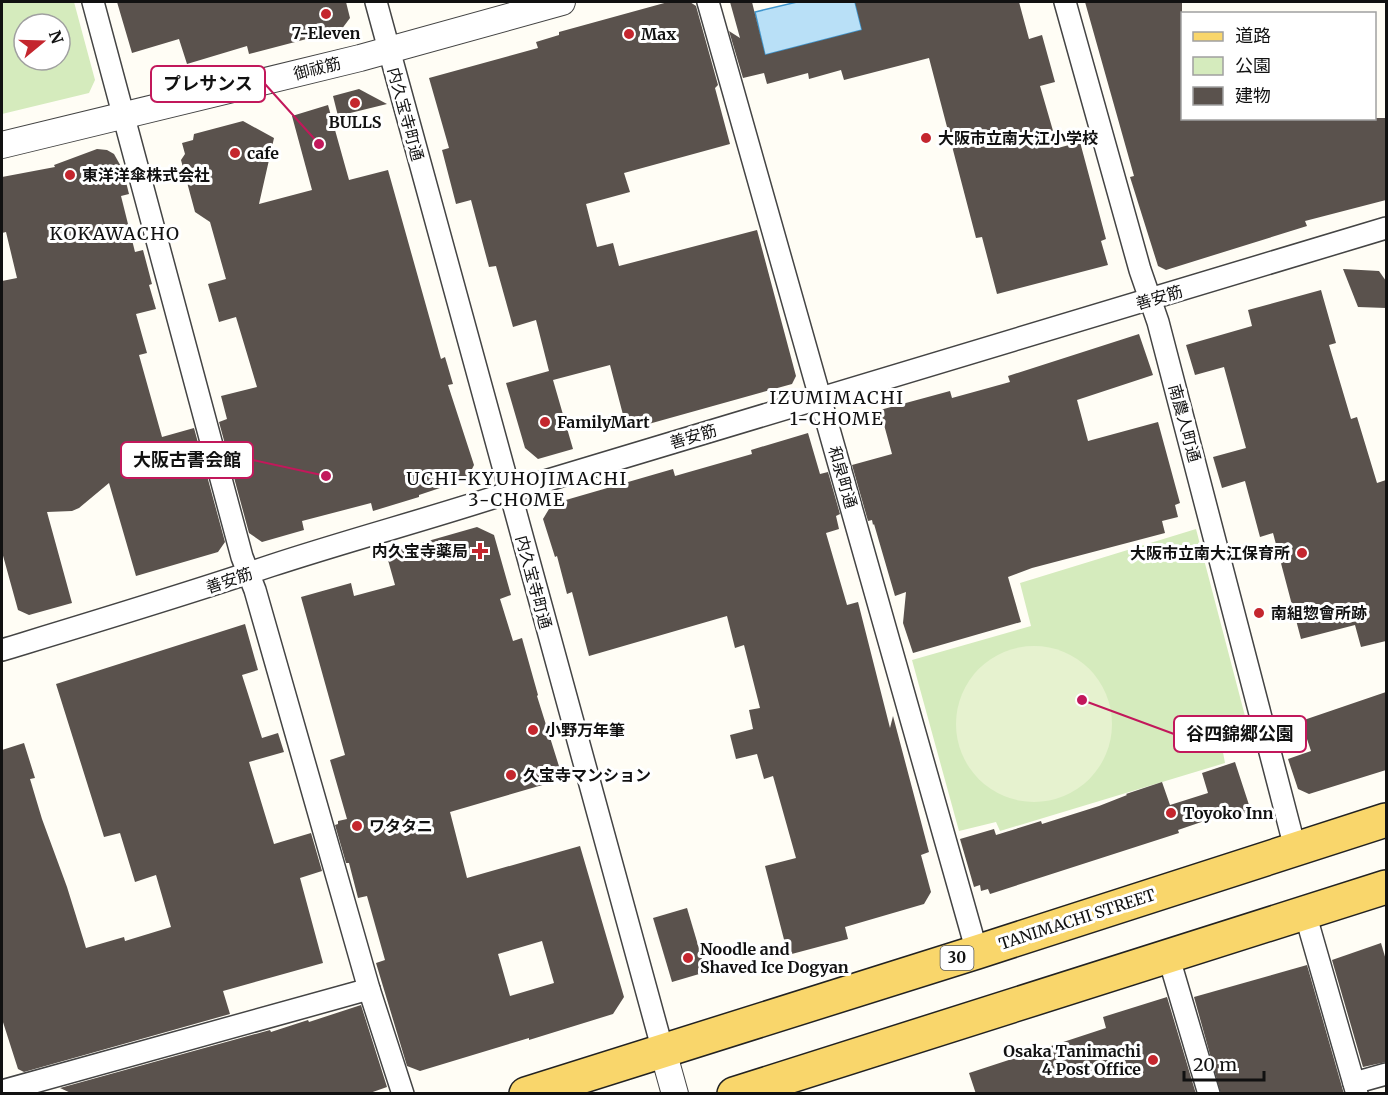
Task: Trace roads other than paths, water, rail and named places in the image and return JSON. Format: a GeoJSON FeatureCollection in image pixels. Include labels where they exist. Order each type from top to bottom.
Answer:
{"type":"FeatureCollection","features":[{"type":"Feature","properties":{"kind":"main road","name":"TANIMACHI STREET"},"geometry":{"type":"LineString","coordinates":[[526,1094],[1386,820]]}},
{"type":"Feature","properties":{"kind":"main road"},"geometry":{"type":"LineString","coordinates":[[734,1094],[1386,887]]}},
{"type":"Feature","properties":{"kind":"street"},"geometry":{"type":"LineString","coordinates":[[93,2],[239,545],[255,590],[369,989],[403,1094]]}},
{"type":"Feature","properties":{"kind":"street","name":"内久宝寺町通"},"geometry":{"type":"LineString","coordinates":[[376,2],[675,1094]]}},
{"type":"Feature","properties":{"kind":"street","name":"御祓筋"},"geometry":{"type":"LineString","coordinates":[[2,145],[389,50],[562,2]]}},
{"type":"Feature","properties":{"kind":"street","name":"和泉町通"},"geometry":{"type":"LineString","coordinates":[[708,2],[977,952]]}},
{"type":"Feature","properties":{"kind":"street","name":"南農人町通"},"geometry":{"type":"LineString","coordinates":[[1065,2],[1158,322],[1295,848]]}},
{"type":"Feature","properties":{"kind":"street","name":"善安筋"},"geometry":{"type":"LineString","coordinates":[[2,650],[820,397],[1386,228]]}},
{"type":"Feature","properties":{"kind":"street"},"geometry":{"type":"LineString","coordinates":[[1305,914],[1355,1088],[1386,1074]]}},
{"type":"Feature","properties":{"kind":"street"},"geometry":{"type":"LineString","coordinates":[[1168,955],[1209,1094]]}},
{"type":"Feature","properties":{"kind":"street"},"geometry":{"type":"LineString","coordinates":[[2,1091],[369,989]]}},
{"type":"Feature","properties":{"kind":"water"},"geometry":{"type":"Polygon","coordinates":[[[797,2],[855,2],[862,30],[765,55],[755,12],[797,2]]]}},
{"type":"Feature","properties":{"kind":"place","name":"7-Eleven"},"geometry":{"type":"Point","coordinates":[326,14]}},
{"type":"Feature","properties":{"kind":"place","name":"Max"},"geometry":{"type":"Point","coordinates":[629,34]}},
{"type":"Feature","properties":{"kind":"place","name":"BULLS"},"geometry":{"type":"Point","coordinates":[355,103]}},
{"type":"Feature","properties":{"kind":"place","name":"大阪市立南大江小学校"},"geometry":{"type":"Point","coordinates":[926,138]}},
{"type":"Feature","properties":{"kind":"place","name":"プレサンス"},"geometry":{"type":"Point","coordinates":[319,144]}},
{"type":"Feature","properties":{"kind":"place","name":"cafe"},"geometry":{"type":"Point","coordinates":[235,153]}},
{"type":"Feature","properties":{"kind":"place","name":"東洋洋傘株式会社"},"geometry":{"type":"Point","coordinates":[70,175]}},
{"type":"Feature","properties":{"kind":"place","name":"FamilyMart"},"geometry":{"type":"Point","coordinates":[545,422]}},
{"type":"Feature","properties":{"kind":"place","name":"大阪古書会館"},"geometry":{"type":"Point","coordinates":[326,476]}},
{"type":"Feature","properties":{"kind":"place","name":"内久宝寺薬局"},"geometry":{"type":"Point","coordinates":[480,551]}},
{"type":"Feature","properties":{"kind":"place","name":"大阪市立南大江保育所"},"geometry":{"type":"Point","coordinates":[1302,553]}},
{"type":"Feature","properties":{"kind":"place","name":"南組惣會所跡"},"geometry":{"type":"Point","coordinates":[1259,613]}},
{"type":"Feature","properties":{"kind":"place","name":"谷四錦郷公園"},"geometry":{"type":"Point","coordinates":[1082,700]}},
{"type":"Feature","properties":{"kind":"place","name":"小野万年筆"},"geometry":{"type":"Point","coordinates":[533,730]}},
{"type":"Feature","properties":{"kind":"place","name":"久宝寺マンション"},"geometry":{"type":"Point","coordinates":[511,775]}},
{"type":"Feature","properties":{"kind":"place","name":"Toyoko Inn"},"geometry":{"type":"Point","coordinates":[1171,813]}},
{"type":"Feature","properties":{"kind":"place","name":"ワタタニ"},"geometry":{"type":"Point","coordinates":[357,826]}},
{"type":"Feature","properties":{"kind":"place","name":"Noodle and Shaved Ice Dogyan"},"geometry":{"type":"Point","coordinates":[688,958]}},
{"type":"Feature","properties":{"kind":"place","name":"Osaka Tanimachi 4 Post Office"},"geometry":{"type":"Point","coordinates":[1153,1060]}},
{"type":"Feature","properties":{"kind":"district","name":"KOKAWACHO"},"geometry":{"type":"Point","coordinates":[115,234]}},
{"type":"Feature","properties":{"kind":"district","name":"IZUMIMACHI 1-CHOME"},"geometry":{"type":"Point","coordinates":[837,408]}},
{"type":"Feature","properties":{"kind":"district","name":"UCHI-KYUHOJIMACHI 3-CHOME"},"geometry":{"type":"Point","coordinates":[517,489]}}]}
